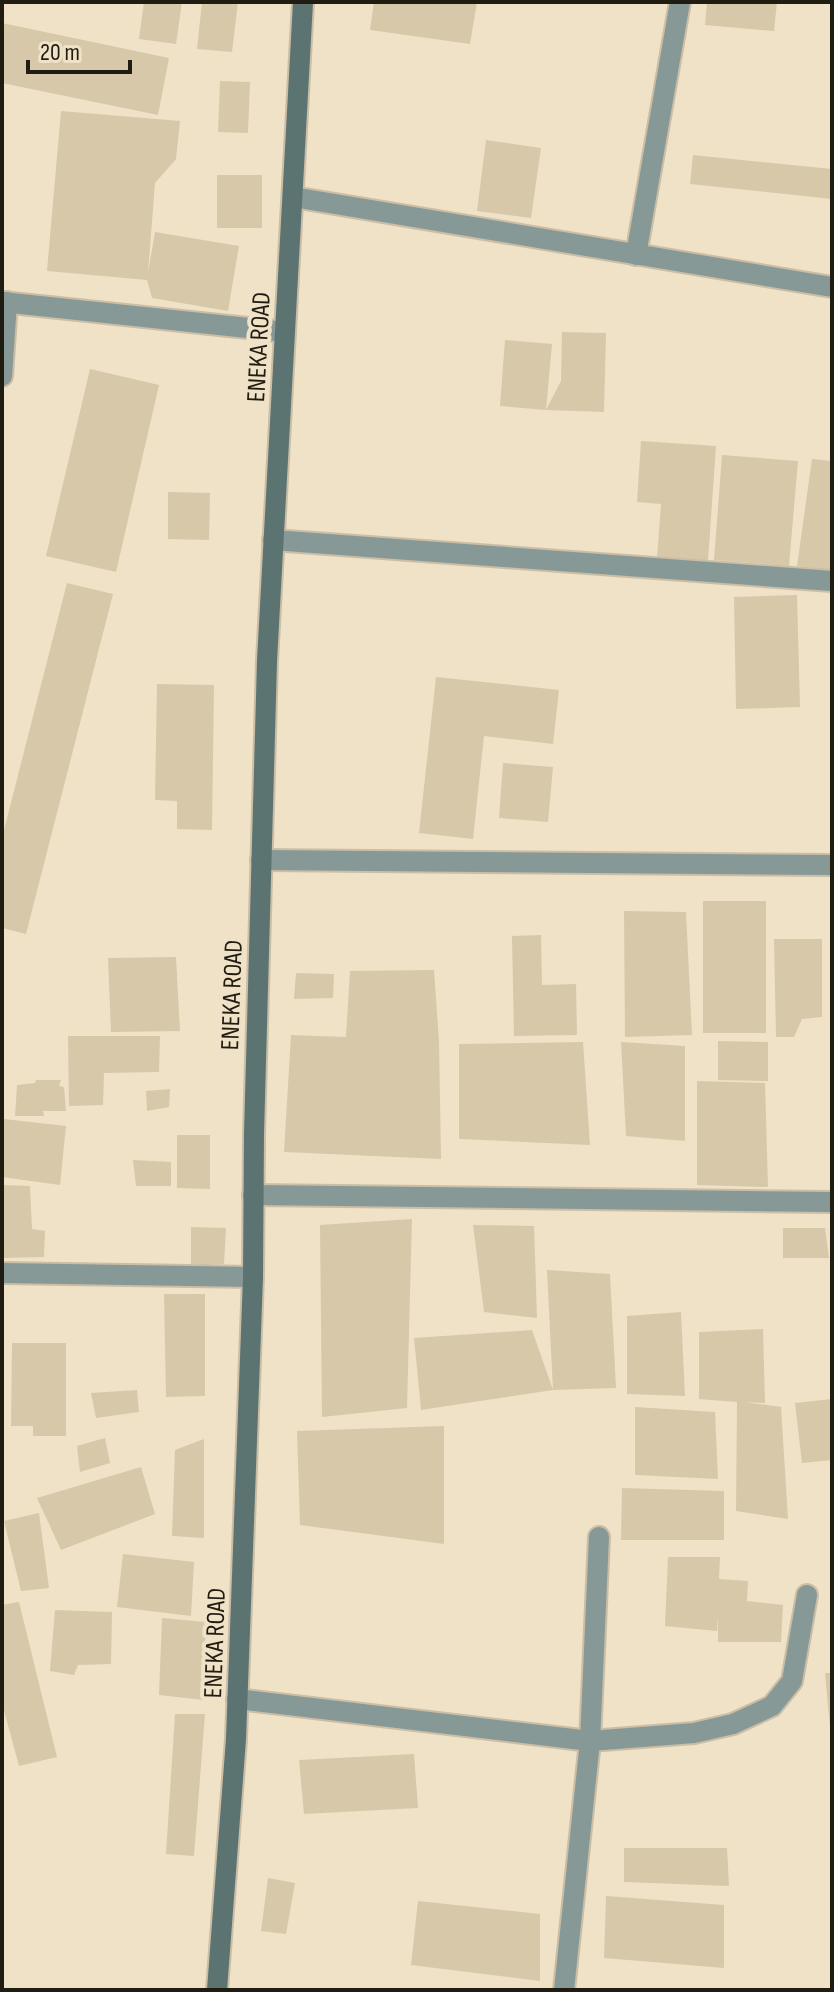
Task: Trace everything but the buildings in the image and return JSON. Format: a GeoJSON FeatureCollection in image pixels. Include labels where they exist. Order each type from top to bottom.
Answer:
{"type":"FeatureCollection","features":[{"type":"Feature","properties":{"kind":"main road","name":"ENEKA ROAD"},"geometry":{"type":"LineString","coordinates":[[217,1990],[237,1699],[253,1277],[267,661],[303,2]]}},
{"type":"Feature","properties":{"kind":"street"},"geometry":{"type":"LineString","coordinates":[[636,255],[680,2]]}},
{"type":"Feature","properties":{"kind":"street"},"geometry":{"type":"LineString","coordinates":[[293,197],[832,287]]}},
{"type":"Feature","properties":{"kind":"street"},"geometry":{"type":"LineString","coordinates":[[2,376],[4,302],[285,332]]}},
{"type":"Feature","properties":{"kind":"street"},"geometry":{"type":"LineString","coordinates":[[273,540],[832,581]]}},
{"type":"Feature","properties":{"kind":"street"},"geometry":{"type":"LineString","coordinates":[[261,860],[832,865]]}},
{"type":"Feature","properties":{"kind":"street"},"geometry":{"type":"LineString","coordinates":[[253,1195],[832,1202]]}},
{"type":"Feature","properties":{"kind":"street"},"geometry":{"type":"LineString","coordinates":[[2,1273],[253,1277]]}},
{"type":"Feature","properties":{"kind":"street"},"geometry":{"type":"LineString","coordinates":[[564,1990],[590,1741],[599,1537]]}},
{"type":"Feature","properties":{"kind":"street"},"geometry":{"type":"LineString","coordinates":[[237,1699],[590,1741],[694,1733],[733,1724],[772,1706],[792,1681],[807,1595]]}}]}
